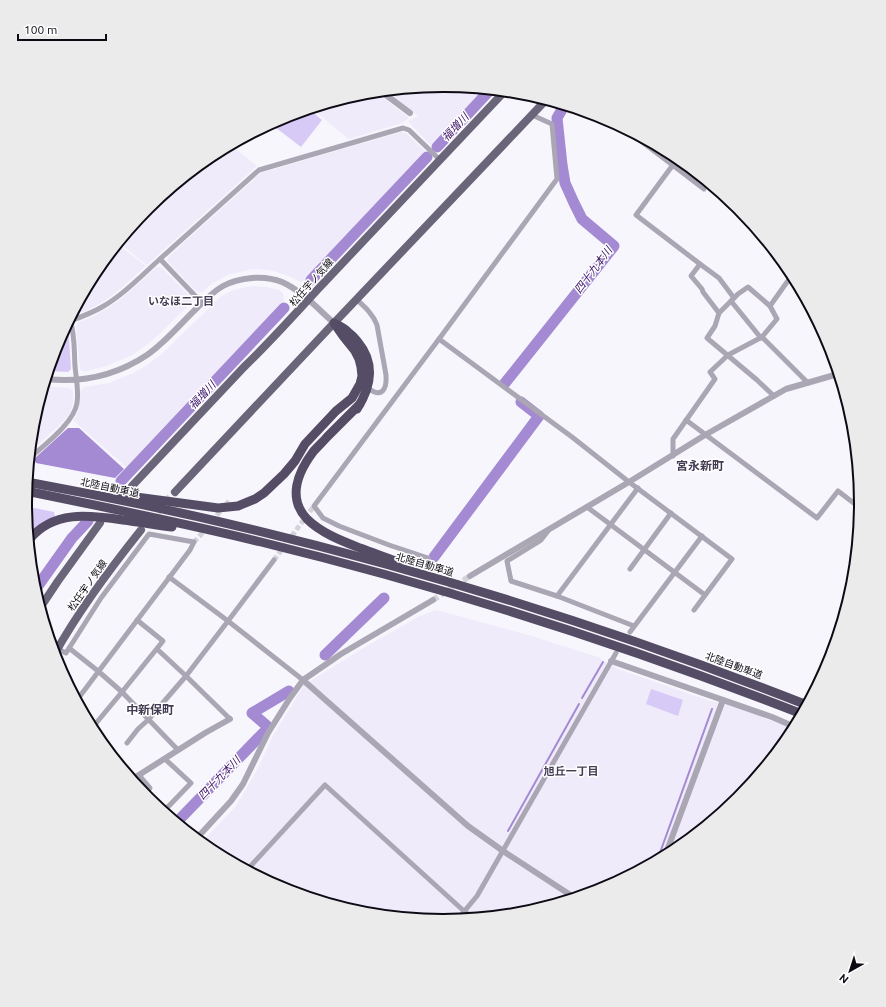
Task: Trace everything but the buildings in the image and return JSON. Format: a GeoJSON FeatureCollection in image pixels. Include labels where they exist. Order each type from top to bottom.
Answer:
{"type":"FeatureCollection","features":[{"type":"Feature","properties":{"kind":"highway"},"geometry":{"type":"LineString","coordinates":[[334,323],[347,331],[361,346],[366,354],[370,370],[368,388],[349,422],[317,457],[304,467],[299,476],[296,483],[296,499],[302,514],[321,530],[347,542],[391,559],[481,589],[505,599]]}},
{"type":"Feature","properties":{"kind":"highway"},"geometry":{"type":"LineString","coordinates":[[46,485],[218,508],[238,506],[256,499],[284,474],[295,461],[305,444],[336,411],[352,398],[357,391],[362,376],[359,359],[355,351],[334,323]]}},
{"type":"Feature","properties":{"kind":"highway","name":"北陸自動車道"},"geometry":{"type":"LineString","coordinates":[[33,483],[126,501],[268,533],[392,566],[505,599],[670,654],[803,702]]}},
{"type":"Feature","properties":{"kind":"highway","name":"北陸自動車道"},"geometry":{"type":"LineString","coordinates":[[32,492],[116,509],[260,542],[502,608],[612,644],[797,712]]}},
{"type":"Feature","properties":{"kind":"highway"},"geometry":{"type":"LineString","coordinates":[[34,535],[38,530],[56,521],[65,518],[89,516],[187,529],[260,542]]}},
{"type":"Feature","properties":{"kind":"main road","name":"松任宇ノ気線"},"geometry":{"type":"LineString","coordinates":[[132,486],[239,372],[268,344],[500,96]]}},
{"type":"Feature","properties":{"kind":"main road"},"geometry":{"type":"LineString","coordinates":[[175,492],[356,299],[541,105]]}},
{"type":"Feature","properties":{"kind":"main road"},"geometry":{"type":"LineString","coordinates":[[44,602],[100,523]]}},
{"type":"Feature","properties":{"kind":"main road","name":"松任宇ノ気線"},"geometry":{"type":"LineString","coordinates":[[58,648],[96,588],[141,530]]}},
{"type":"Feature","properties":{"kind":"street"},"geometry":{"type":"LineString","coordinates":[[387,96],[410,114]]}},
{"type":"Feature","properties":{"kind":"street"},"geometry":{"type":"LineString","coordinates":[[428,558],[339,526],[323,518],[314,506],[557,179],[552,124],[532,115]]}},
{"type":"Feature","properties":{"kind":"street"},"geometry":{"type":"LineString","coordinates":[[76,318],[92,312],[111,301],[127,289],[259,170],[403,128],[406,128],[412,133],[440,160]]}},
{"type":"Feature","properties":{"kind":"street"},"geometry":{"type":"LineString","coordinates":[[659,155],[704,189]]}},
{"type":"Feature","properties":{"kind":"street"},"geometry":{"type":"LineString","coordinates":[[673,166],[636,214],[719,278],[761,338],[808,383]]}},
{"type":"Feature","properties":{"kind":"street"},"geometry":{"type":"LineString","coordinates":[[160,259],[202,303]]}},
{"type":"Feature","properties":{"kind":"street"},"geometry":{"type":"LineString","coordinates":[[700,264],[691,276],[719,313]]}},
{"type":"Feature","properties":{"kind":"street"},"geometry":{"type":"LineString","coordinates":[[51,379],[76,380],[103,375],[139,360],[161,343],[218,289],[245,278],[260,277],[274,279],[289,286],[308,300],[334,323]]}},
{"type":"Feature","properties":{"kind":"street"},"geometry":{"type":"LineString","coordinates":[[770,306],[788,280]]}},
{"type":"Feature","properties":{"kind":"street"},"geometry":{"type":"LineString","coordinates":[[673,456],[673,439],[715,380],[710,372],[728,355],[761,338],[777,319],[770,306],[748,287],[719,313],[715,326],[707,338],[728,355],[757,380],[774,396]]}},
{"type":"Feature","properties":{"kind":"street"},"geometry":{"type":"LineString","coordinates":[[356,299],[370,311],[377,325],[386,375],[387,383],[382,392],[374,393],[368,388]]}},
{"type":"Feature","properties":{"kind":"street"},"geometry":{"type":"LineString","coordinates":[[36,453],[64,426],[75,411],[77,397],[72,327]]}},
{"type":"Feature","properties":{"kind":"street"},"geometry":{"type":"LineString","coordinates":[[439,339],[572,437],[629,482],[732,559],[694,610]]}},
{"type":"Feature","properties":{"kind":"street"},"geometry":{"type":"LineString","coordinates":[[470,576],[673,456],[705,435],[786,389],[833,375]]}},
{"type":"Feature","properties":{"kind":"street"},"geometry":{"type":"LineString","coordinates":[[686,420],[817,518],[838,491],[854,503]]}},
{"type":"Feature","properties":{"kind":"street"},"geometry":{"type":"LineString","coordinates":[[557,596],[638,488]]}},
{"type":"Feature","properties":{"kind":"street"},"geometry":{"type":"LineString","coordinates":[[587,507],[705,595]]}},
{"type":"Feature","properties":{"kind":"street"},"geometry":{"type":"LineString","coordinates":[[630,569],[671,513]]}},
{"type":"Feature","properties":{"kind":"street"},"geometry":{"type":"LineString","coordinates":[[549,530],[541,540],[507,561],[511,581],[557,596],[634,626]]}},
{"type":"Feature","properties":{"kind":"street"},"geometry":{"type":"LineString","coordinates":[[60,652],[66,653],[101,598],[150,534],[194,542],[190,550],[80,695]]}},
{"type":"Feature","properties":{"kind":"street"},"geometry":{"type":"LineString","coordinates":[[630,632],[702,536]]}},
{"type":"Feature","properties":{"kind":"street"},"geometry":{"type":"LineString","coordinates":[[127,743],[186,676],[274,560]]}},
{"type":"Feature","properties":{"kind":"street"},"geometry":{"type":"LineString","coordinates":[[169,577],[303,680],[468,826],[570,894]]}},
{"type":"Feature","properties":{"kind":"street"},"geometry":{"type":"LineString","coordinates":[[200,835],[231,801],[242,784],[268,733],[303,680],[341,654],[433,600]]}},
{"type":"Feature","properties":{"kind":"street"},"geometry":{"type":"LineString","coordinates":[[96,725],[163,642],[136,620]]}},
{"type":"Feature","properties":{"kind":"street"},"geometry":{"type":"LineString","coordinates":[[69,648],[122,692],[178,750]]}},
{"type":"Feature","properties":{"kind":"street"},"geometry":{"type":"LineString","coordinates":[[137,777],[230,719],[157,649]]}},
{"type":"Feature","properties":{"kind":"street"},"geometry":{"type":"LineString","coordinates":[[465,912],[477,896],[616,652]]}},
{"type":"Feature","properties":{"kind":"street"},"geometry":{"type":"LineString","coordinates":[[611,661],[772,717],[789,725]]}},
{"type":"Feature","properties":{"kind":"street"},"geometry":{"type":"LineString","coordinates":[[670,846],[723,700]]}},
{"type":"Feature","properties":{"kind":"street"},"geometry":{"type":"LineString","coordinates":[[165,758],[191,783],[167,808]]}},
{"type":"Feature","properties":{"kind":"street"},"geometry":{"type":"LineString","coordinates":[[139,775],[150,788],[148,790]]}},
{"type":"Feature","properties":{"kind":"street"},"geometry":{"type":"LineString","coordinates":[[250,866],[325,785],[468,914]]}},
{"type":"Feature","properties":{"kind":"shaded area"},"geometry":{"type":"Polygon","coordinates":[[[443,92],[478,94],[431,145],[408,121],[418,116],[393,96],[443,92]]]}},
{"type":"Feature","properties":{"kind":"shaded area"},"geometry":{"type":"Polygon","coordinates":[[[382,97],[409,118],[402,123],[349,139],[316,113],[363,100],[382,97]]]}},
{"type":"Feature","properties":{"kind":"shaded area"},"geometry":{"type":"Polygon","coordinates":[[[314,113],[322,120],[301,147],[276,128],[314,113]]]}},
{"type":"Feature","properties":{"kind":"shaded area"},"geometry":{"type":"Polygon","coordinates":[[[401,132],[406,133],[426,152],[303,282],[274,271],[257,269],[228,275],[213,283],[202,292],[197,292],[168,262],[168,257],[261,173],[401,132]]]}},
{"type":"Feature","properties":{"kind":"shaded area"},"geometry":{"type":"Polygon","coordinates":[[[236,149],[257,166],[147,265],[123,246],[152,213],[172,194],[193,177],[236,149]]]}},
{"type":"Feature","properties":{"kind":"shaded area"},"geometry":{"type":"Polygon","coordinates":[[[122,248],[146,266],[106,300],[79,313],[101,275],[122,248]]]}},
{"type":"Feature","properties":{"kind":"shaded area"},"geometry":{"type":"Polygon","coordinates":[[[157,267],[161,267],[192,298],[192,302],[157,336],[132,355],[106,366],[82,371],[80,369],[76,326],[79,322],[94,316],[121,299],[157,267]]]}},
{"type":"Feature","properties":{"kind":"shaded area"},"geometry":{"type":"Polygon","coordinates":[[[252,286],[267,287],[279,290],[283,293],[284,301],[127,468],[73,420],[79,408],[80,391],[84,387],[109,383],[133,373],[147,365],[163,353],[223,295],[231,291],[252,286]]]}},
{"type":"Feature","properties":{"kind":"shaded area"},"geometry":{"type":"Polygon","coordinates":[[[68,334],[71,369],[68,372],[54,371],[68,334]]]}},
{"type":"Feature","properties":{"kind":"shaded area"},"geometry":{"type":"Polygon","coordinates":[[[49,386],[69,388],[73,391],[73,403],[70,413],[62,423],[37,446],[40,423],[49,386]]]}},
{"type":"Feature","properties":{"kind":"shaded area"},"geometry":{"type":"Polygon","coordinates":[[[68,428],[79,428],[124,469],[115,478],[36,463],[35,458],[68,428]]]}},
{"type":"Feature","properties":{"kind":"shaded area"},"geometry":{"type":"Polygon","coordinates":[[[32,507],[54,512],[55,517],[40,524],[33,530],[32,507]]]}},
{"type":"Feature","properties":{"kind":"shaded area"},"geometry":{"type":"Polygon","coordinates":[[[436,610],[528,635],[598,657],[618,669],[710,701],[727,704],[788,727],[769,754],[734,794],[693,830],[671,845],[625,872],[600,883],[575,893],[523,907],[470,914],[416,914],[363,907],[311,893],[286,883],[237,859],[205,838],[236,806],[256,772],[274,734],[304,685],[365,647],[420,616],[436,610]]]}},
{"type":"Feature","properties":{"kind":"shaded area"},"geometry":{"type":"Polygon","coordinates":[[[651,689],[683,700],[678,716],[646,704],[651,689]]]}},
{"type":"Feature","properties":{"kind":"waterway","name":"福増川"},"geometry":{"type":"LineString","coordinates":[[437,147],[486,95]]}},
{"type":"Feature","properties":{"kind":"waterway","name":"四十九本川"},"geometry":{"type":"LineString","coordinates":[[505,383],[614,246],[582,219],[565,183],[557,118],[561,110]]}},
{"type":"Feature","properties":{"kind":"waterway","name":"福増川"},"geometry":{"type":"LineString","coordinates":[[311,280],[427,157]]}},
{"type":"Feature","properties":{"kind":"waterway","name":"福増川"},"geometry":{"type":"LineString","coordinates":[[121,481],[284,308]]}},
{"type":"Feature","properties":{"kind":"waterway","name":"四十九本川"},"geometry":{"type":"LineString","coordinates":[[434,557],[539,416],[521,402]]}},
{"type":"Feature","properties":{"kind":"waterway","name":"福増川"},"geometry":{"type":"LineString","coordinates":[[40,583],[72,538],[88,521]]}},
{"type":"Feature","properties":{"kind":"waterway","name":"四十九本川"},"geometry":{"type":"LineString","coordinates":[[325,655],[384,598]]}},
{"type":"Feature","properties":{"kind":"waterway"},"geometry":{"type":"LineString","coordinates":[[582,698],[603,662]]}},
{"type":"Feature","properties":{"kind":"waterway","name":"四十九本川"},"geometry":{"type":"LineString","coordinates":[[267,726],[252,713],[289,691]]}},
{"type":"Feature","properties":{"kind":"waterway"},"geometry":{"type":"LineString","coordinates":[[508,831],[579,704]]}},
{"type":"Feature","properties":{"kind":"waterway"},"geometry":{"type":"LineString","coordinates":[[660,851],[712,709]]}},
{"type":"Feature","properties":{"kind":"waterway","name":"四十九本川"},"geometry":{"type":"LineString","coordinates":[[180,819],[263,733]]}},
{"type":"Feature","properties":{"kind":"tunnel"},"geometry":{"type":"LineString","coordinates":[[149,521],[175,492]]}},
{"type":"Feature","properties":{"kind":"tunnel"},"geometry":{"type":"LineString","coordinates":[[212,521],[229,501]]}},
{"type":"Feature","properties":{"kind":"tunnel"},"geometry":{"type":"LineString","coordinates":[[274,560],[314,506]]}},
{"type":"Feature","properties":{"kind":"tunnel"},"geometry":{"type":"LineString","coordinates":[[194,542],[207,528]]}},
{"type":"Feature","properties":{"kind":"tunnel"},"geometry":{"type":"LineString","coordinates":[[433,600],[470,576]]}},
{"type":"Feature","properties":{"kind":"district","name":"いなほ二丁目"},"geometry":{"type":"Point","coordinates":[181,301]}},
{"type":"Feature","properties":{"kind":"district","name":"宮永新町"},"geometry":{"type":"Point","coordinates":[700,466]}},
{"type":"Feature","properties":{"kind":"district","name":"中新保町"},"geometry":{"type":"Point","coordinates":[150,710]}},
{"type":"Feature","properties":{"kind":"district","name":"旭丘一丁目"},"geometry":{"type":"Point","coordinates":[571,771]}}]}
